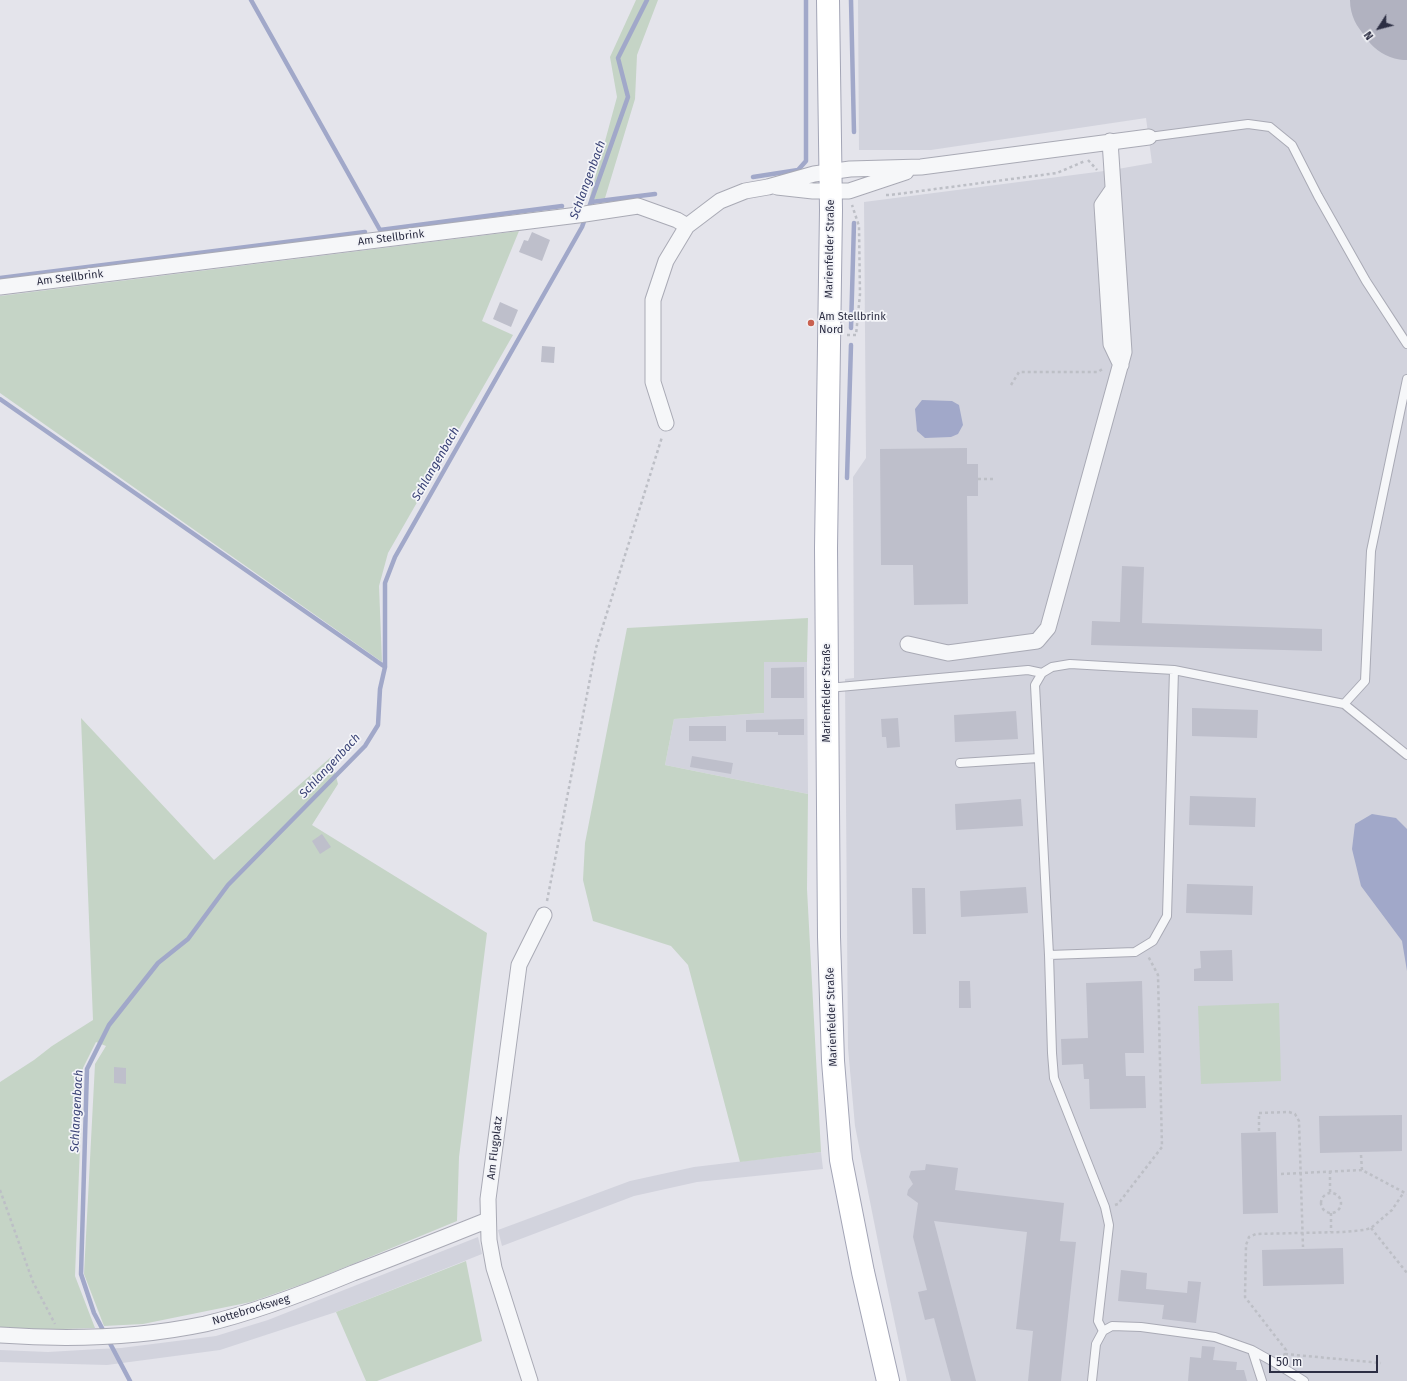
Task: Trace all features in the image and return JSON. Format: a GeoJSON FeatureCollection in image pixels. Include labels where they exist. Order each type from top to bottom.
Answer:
{"type":"FeatureCollection","features":[{"type":"Feature","properties":{"kind":"main road","name":"Marienfelder Straße"},"geometry":{"type":"LineString","coordinates":[[828,0],[831,182],[826,548],[829,937],[833,1061],[841,1160],[863,1272],[888,1381]]}},
{"type":"Feature","properties":{"kind":"street"},"geometry":{"type":"LineString","coordinates":[[666,423],[652,382],[653,300],[666,261],[687,226],[720,200],[745,191],[768,187],[831,182],[850,169],[921,167],[1111,146],[1149,137]]}},
{"type":"Feature","properties":{"kind":"street"},"geometry":{"type":"LineString","coordinates":[[908,644],[948,653],[1037,641],[1048,628],[1114,366],[1124,352],[1111,146]]}},
{"type":"Feature","properties":{"kind":"street"},"geometry":{"type":"LineString","coordinates":[[831,182],[849,191],[921,167]]}},
{"type":"Feature","properties":{"kind":"street","name":"Am Stellbrink"},"geometry":{"type":"LineString","coordinates":[[0,286],[578,215],[638,206],[677,220],[687,226]]}},
{"type":"Feature","properties":{"kind":"street","name":"Am Flugplatz"},"geometry":{"type":"LineString","coordinates":[[530,1381],[494,1268],[489,1240],[488,1199],[519,965],[544,915]]}},
{"type":"Feature","properties":{"kind":"street","name":"Nottebrocksweg"},"geometry":{"type":"LineString","coordinates":[[0,1335],[31,1338],[93,1337],[146,1333],[204,1324],[254,1311],[323,1286],[488,1220]]}},
{"type":"Feature","properties":{"kind":"lane"},"geometry":{"type":"LineString","coordinates":[[1149,137],[1248,124],[1270,127],[1292,145],[1318,196],[1366,281],[1407,344]]}},
{"type":"Feature","properties":{"kind":"lane"},"geometry":{"type":"LineString","coordinates":[[1344,704],[1365,681],[1371,550],[1407,379]]}},
{"type":"Feature","properties":{"kind":"lane"},"geometry":{"type":"LineString","coordinates":[[1103,1331],[1098,1321],[1109,1225],[1105,1206],[1054,1078],[1035,686],[1042,673],[1052,667],[1070,664],[1174,670],[1344,704],[1407,755]]}},
{"type":"Feature","properties":{"kind":"lane"},"geometry":{"type":"LineString","coordinates":[[827,688],[1028,670],[1042,673]]}},
{"type":"Feature","properties":{"kind":"lane"},"geometry":{"type":"LineString","coordinates":[[1048,955],[1135,952],[1153,941],[1167,916],[1174,670]]}},
{"type":"Feature","properties":{"kind":"lane"},"geometry":{"type":"LineString","coordinates":[[960,763],[1038,758]]}},
{"type":"Feature","properties":{"kind":"lane"},"geometry":{"type":"LineString","coordinates":[[1092,1381],[1096,1344],[1103,1331],[1112,1326],[1140,1327],[1215,1337],[1252,1350],[1304,1381]]}},
{"type":"Feature","properties":{"kind":"lane"},"geometry":{"type":"LineString","coordinates":[[1252,1350],[1262,1381]]}},
{"type":"Feature","properties":{"kind":"path"},"geometry":{"type":"LineString","coordinates":[[884,195],[890,196],[1058,173],[1088,160],[1111,146]]}},
{"type":"Feature","properties":{"kind":"path"},"geometry":{"type":"LineString","coordinates":[[1088,160],[1098,171],[1100,176]]}},
{"type":"Feature","properties":{"kind":"path"},"geometry":{"type":"LineString","coordinates":[[847,209],[856,201]]}},
{"type":"Feature","properties":{"kind":"path"},"geometry":{"type":"LineString","coordinates":[[828,335],[856,335],[860,294],[859,226],[852,204]]}},
{"type":"Feature","properties":{"kind":"path"},"geometry":{"type":"LineString","coordinates":[[1011,385],[1020,372],[1098,372],[1114,366]]}},
{"type":"Feature","properties":{"kind":"path"},"geometry":{"type":"LineString","coordinates":[[544,915],[596,648],[666,423]]}},
{"type":"Feature","properties":{"kind":"path"},"geometry":{"type":"LineString","coordinates":[[978,479],[996,479]]}},
{"type":"Feature","properties":{"kind":"path"},"geometry":{"type":"LineString","coordinates":[[1105,1206],[1118,1204],[1162,1147],[1158,975],[1143,947]]}},
{"type":"Feature","properties":{"kind":"path"},"geometry":{"type":"LineString","coordinates":[[1259,1131],[1259,1113],[1289,1112],[1295,1114],[1299,1121],[1303,1247]]}},
{"type":"Feature","properties":{"kind":"path"},"geometry":{"type":"LineString","coordinates":[[1361,1155],[1362,1170]]}},
{"type":"Feature","properties":{"kind":"path"},"geometry":{"type":"LineString","coordinates":[[1281,1174],[1362,1170],[1406,1193],[1392,1210],[1371,1228],[1364,1230],[1256,1234],[1249,1237],[1246,1245],[1245,1297],[1286,1350],[1281,1366]]}},
{"type":"Feature","properties":{"kind":"path"},"geometry":{"type":"LineString","coordinates":[[1330,1171],[1330,1192]]}},
{"type":"Feature","properties":{"kind":"path"},"geometry":{"type":"LineString","coordinates":[[0,1190],[33,1282],[56,1327],[58,1338]]}},
{"type":"Feature","properties":{"kind":"path"},"geometry":{"type":"LineString","coordinates":[[1330,1192],[1339,1196],[1341,1204],[1336,1212],[1331,1213],[1323,1209],[1321,1201],[1322,1196],[1330,1192]]}},
{"type":"Feature","properties":{"kind":"path"},"geometry":{"type":"LineString","coordinates":[[1331,1213],[1331,1232]]}},
{"type":"Feature","properties":{"kind":"path"},"geometry":{"type":"LineString","coordinates":[[1371,1228],[1407,1273]]}},
{"type":"Feature","properties":{"kind":"path"},"geometry":{"type":"LineString","coordinates":[[1285,1354],[1382,1363]]}},
{"type":"Feature","properties":{"kind":"shaded area"},"geometry":{"type":"Polygon","coordinates":[[[858,0],[1407,0],[1407,1381],[907,1381],[855,1126],[848,1048],[845,679],[854,678],[853,477],[866,458],[864,202],[1112,170],[1152,163],[1146,118],[931,150],[859,150],[858,0]]]}},
{"type":"Feature","properties":{"kind":"shaded area"},"geometry":{"type":"Polygon","coordinates":[[[764,661],[807,662],[808,794],[665,765],[674,719],[764,713],[764,661]]]}},
{"type":"Feature","properties":{"kind":"shaded area"},"geometry":{"type":"Polygon","coordinates":[[[821,1152],[823,1169],[697,1182],[634,1196],[502,1246],[498,1230],[630,1181],[694,1167],[821,1152]]]}},
{"type":"Feature","properties":{"kind":"shaded area"},"geometry":{"type":"Polygon","coordinates":[[[478,1237],[482,1254],[336,1312],[220,1350],[107,1365],[0,1362],[0,1350],[48,1352],[121,1348],[216,1336],[268,1320],[478,1237]]]}},
{"type":"Feature","properties":{"kind":"green space"},"geometry":{"type":"Polygon","coordinates":[[[636,0],[658,0],[637,55],[635,99],[605,198],[589,200],[617,97],[610,57],[636,0]]]}},
{"type":"Feature","properties":{"kind":"green space"},"geometry":{"type":"Polygon","coordinates":[[[519,231],[482,321],[513,335],[388,553],[379,586],[382,662],[0,393],[0,296],[519,231]]]}},
{"type":"Feature","properties":{"kind":"green space"},"geometry":{"type":"Polygon","coordinates":[[[808,618],[807,662],[764,662],[764,713],[674,719],[665,765],[808,794],[807,889],[821,1152],[740,1162],[688,965],[671,946],[593,921],[583,880],[585,843],[627,628],[808,618]]]}},
{"type":"Feature","properties":{"kind":"green space"},"geometry":{"type":"Polygon","coordinates":[[[81,718],[214,860],[331,757],[338,784],[312,825],[487,933],[459,1157],[457,1221],[314,1280],[251,1302],[143,1324],[104,1326],[84,1274],[95,1064],[106,1046],[96,1042],[83,1068],[75,1276],[95,1328],[31,1330],[0,1328],[0,1082],[93,1020],[81,718]]]}},
{"type":"Feature","properties":{"kind":"green space"},"geometry":{"type":"Polygon","coordinates":[[[1279,1003],[1281,1081],[1201,1084],[1198,1006],[1279,1003]]]}},
{"type":"Feature","properties":{"kind":"green space"},"geometry":{"type":"Polygon","coordinates":[[[466,1261],[482,1341],[377,1381],[366,1381],[336,1312],[466,1261]]]}},
{"type":"Feature","properties":{"kind":"water"},"geometry":{"type":"Polygon","coordinates":[[[922,400],[952,401],[959,405],[963,425],[958,434],[951,437],[925,438],[917,431],[915,409],[922,400]]]}},
{"type":"Feature","properties":{"kind":"water"},"geometry":{"type":"Polygon","coordinates":[[[1372,814],[1396,818],[1407,829],[1407,971],[1402,941],[1361,886],[1352,849],[1355,824],[1372,814]]]}},
{"type":"Feature","properties":{"kind":"building"},"geometry":{"type":"Polygon","coordinates":[[[532,232],[550,240],[542,261],[519,252],[524,240],[528,241],[532,232]]]}},
{"type":"Feature","properties":{"kind":"building"},"geometry":{"type":"Polygon","coordinates":[[[500,302],[518,310],[511,327],[493,319],[500,302]]]}},
{"type":"Feature","properties":{"kind":"building"},"geometry":{"type":"Polygon","coordinates":[[[542,346],[555,347],[554,363],[541,362],[542,346]]]}},
{"type":"Feature","properties":{"kind":"building"},"geometry":{"type":"Polygon","coordinates":[[[967,448],[967,464],[978,464],[978,496],[967,496],[968,604],[914,605],[913,565],[881,565],[880,449],[967,448]]]}},
{"type":"Feature","properties":{"kind":"building"},"geometry":{"type":"Polygon","coordinates":[[[1122,566],[1144,567],[1142,623],[1322,629],[1322,651],[1091,645],[1092,621],[1120,622],[1122,566]]]}},
{"type":"Feature","properties":{"kind":"building"},"geometry":{"type":"Polygon","coordinates":[[[804,667],[804,698],[771,698],[771,668],[804,667]]]}},
{"type":"Feature","properties":{"kind":"building"},"geometry":{"type":"Polygon","coordinates":[[[1192,708],[1258,710],[1257,738],[1192,736],[1192,708]]]}},
{"type":"Feature","properties":{"kind":"building"},"geometry":{"type":"Polygon","coordinates":[[[1016,711],[1018,739],[955,742],[954,715],[1016,711]]]}},
{"type":"Feature","properties":{"kind":"building"},"geometry":{"type":"Polygon","coordinates":[[[898,718],[900,747],[887,748],[886,737],[882,737],[881,719],[898,718]]]}},
{"type":"Feature","properties":{"kind":"building"},"geometry":{"type":"Polygon","coordinates":[[[804,719],[804,735],[778,735],[778,732],[746,732],[746,720],[804,719]]]}},
{"type":"Feature","properties":{"kind":"building"},"geometry":{"type":"Polygon","coordinates":[[[689,726],[726,726],[726,741],[689,741],[689,726]]]}},
{"type":"Feature","properties":{"kind":"building"},"geometry":{"type":"Polygon","coordinates":[[[692,756],[733,763],[731,774],[690,767],[692,756]]]}},
{"type":"Feature","properties":{"kind":"building"},"geometry":{"type":"Polygon","coordinates":[[[1190,796],[1256,798],[1255,827],[1189,825],[1190,796]]]}},
{"type":"Feature","properties":{"kind":"building"},"geometry":{"type":"Polygon","coordinates":[[[1021,799],[1023,826],[956,830],[955,804],[1021,799]]]}},
{"type":"Feature","properties":{"kind":"building"},"geometry":{"type":"Polygon","coordinates":[[[322,834],[331,847],[320,854],[312,841],[322,834]]]}},
{"type":"Feature","properties":{"kind":"building"},"geometry":{"type":"Polygon","coordinates":[[[1187,884],[1253,886],[1252,915],[1186,913],[1187,884]]]}},
{"type":"Feature","properties":{"kind":"building"},"geometry":{"type":"Polygon","coordinates":[[[1026,887],[1028,913],[961,917],[960,891],[1026,887]]]}},
{"type":"Feature","properties":{"kind":"building"},"geometry":{"type":"Polygon","coordinates":[[[912,888],[925,888],[926,934],[913,934],[912,888]]]}},
{"type":"Feature","properties":{"kind":"building"},"geometry":{"type":"Polygon","coordinates":[[[1232,950],[1233,981],[1194,981],[1194,969],[1201,968],[1200,951],[1232,950]]]}},
{"type":"Feature","properties":{"kind":"building"},"geometry":{"type":"Polygon","coordinates":[[[959,981],[970,981],[971,1008],[959,1008],[959,981]]]}},
{"type":"Feature","properties":{"kind":"building"},"geometry":{"type":"Polygon","coordinates":[[[1142,981],[1144,1053],[1125,1053],[1126,1076],[1145,1076],[1146,1108],[1090,1109],[1089,1079],[1084,1079],[1083,1064],[1062,1065],[1061,1039],[1088,1038],[1086,983],[1142,981]]]}},
{"type":"Feature","properties":{"kind":"building"},"geometry":{"type":"Polygon","coordinates":[[[114,1067],[126,1068],[126,1084],[114,1083],[114,1067]]]}},
{"type":"Feature","properties":{"kind":"building"},"geometry":{"type":"Polygon","coordinates":[[[1402,1115],[1402,1151],[1320,1153],[1319,1116],[1402,1115]]]}},
{"type":"Feature","properties":{"kind":"building"},"geometry":{"type":"Polygon","coordinates":[[[1276,1132],[1278,1213],[1243,1214],[1241,1133],[1276,1132]]]}},
{"type":"Feature","properties":{"kind":"building"},"geometry":{"type":"Polygon","coordinates":[[[926,1164],[958,1168],[955,1190],[1064,1203],[1060,1241],[1076,1242],[1061,1381],[1028,1381],[1033,1331],[1016,1329],[1027,1232],[934,1221],[976,1381],[951,1381],[934,1318],[925,1320],[918,1292],[927,1290],[913,1237],[918,1203],[907,1195],[908,1190],[913,1184],[909,1177],[911,1171],[925,1170],[926,1164]]]}},
{"type":"Feature","properties":{"kind":"building"},"geometry":{"type":"Polygon","coordinates":[[[1343,1248],[1344,1284],[1263,1286],[1262,1250],[1343,1248]]]}},
{"type":"Feature","properties":{"kind":"building"},"geometry":{"type":"Polygon","coordinates":[[[1121,1270],[1147,1273],[1146,1289],[1187,1293],[1188,1281],[1201,1282],[1196,1323],[1162,1319],[1164,1305],[1118,1301],[1121,1270]]]}},
{"type":"Feature","properties":{"kind":"building"},"geometry":{"type":"Polygon","coordinates":[[[1202,1346],[1215,1347],[1213,1360],[1237,1362],[1236,1370],[1244,1370],[1247,1381],[1188,1381],[1190,1357],[1201,1358],[1202,1346]]]}},
{"type":"Feature","properties":{"kind":"waterway"},"geometry":{"type":"LineString","coordinates":[[251,0],[380,230],[562,206]]}},
{"type":"Feature","properties":{"kind":"waterway","name":"Schlangenbach"},"geometry":{"type":"LineString","coordinates":[[130,1381],[94,1313],[81,1274],[87,1069],[109,1025],[158,963],[188,939],[228,885],[365,746],[378,725],[380,689],[385,667],[385,583],[395,557],[582,227],[628,97],[618,58],[647,0]]}},
{"type":"Feature","properties":{"kind":"waterway"},"geometry":{"type":"LineString","coordinates":[[753,177],[798,170],[806,161],[806,0]]}},
{"type":"Feature","properties":{"kind":"waterway"},"geometry":{"type":"LineString","coordinates":[[851,0],[854,132]]}},
{"type":"Feature","properties":{"kind":"waterway"},"geometry":{"type":"LineString","coordinates":[[591,202],[655,194]]}},
{"type":"Feature","properties":{"kind":"waterway"},"geometry":{"type":"LineString","coordinates":[[851,328],[854,223]]}},
{"type":"Feature","properties":{"kind":"waterway"},"geometry":{"type":"LineString","coordinates":[[0,278],[365,232]]}},
{"type":"Feature","properties":{"kind":"waterway"},"geometry":{"type":"LineString","coordinates":[[847,478],[851,345]]}},
{"type":"Feature","properties":{"kind":"waterway"},"geometry":{"type":"LineString","coordinates":[[0,399],[385,667]]}},
{"type":"Feature","properties":{"kind":"runway"},"geometry":{"type":"LineString","coordinates":[[1399,0],[1407,11]]}},
{"type":"Feature","properties":{"kind":"place","name":"Am Stellbrink Nord"},"geometry":{"type":"Point","coordinates":[811,323]}}]}
